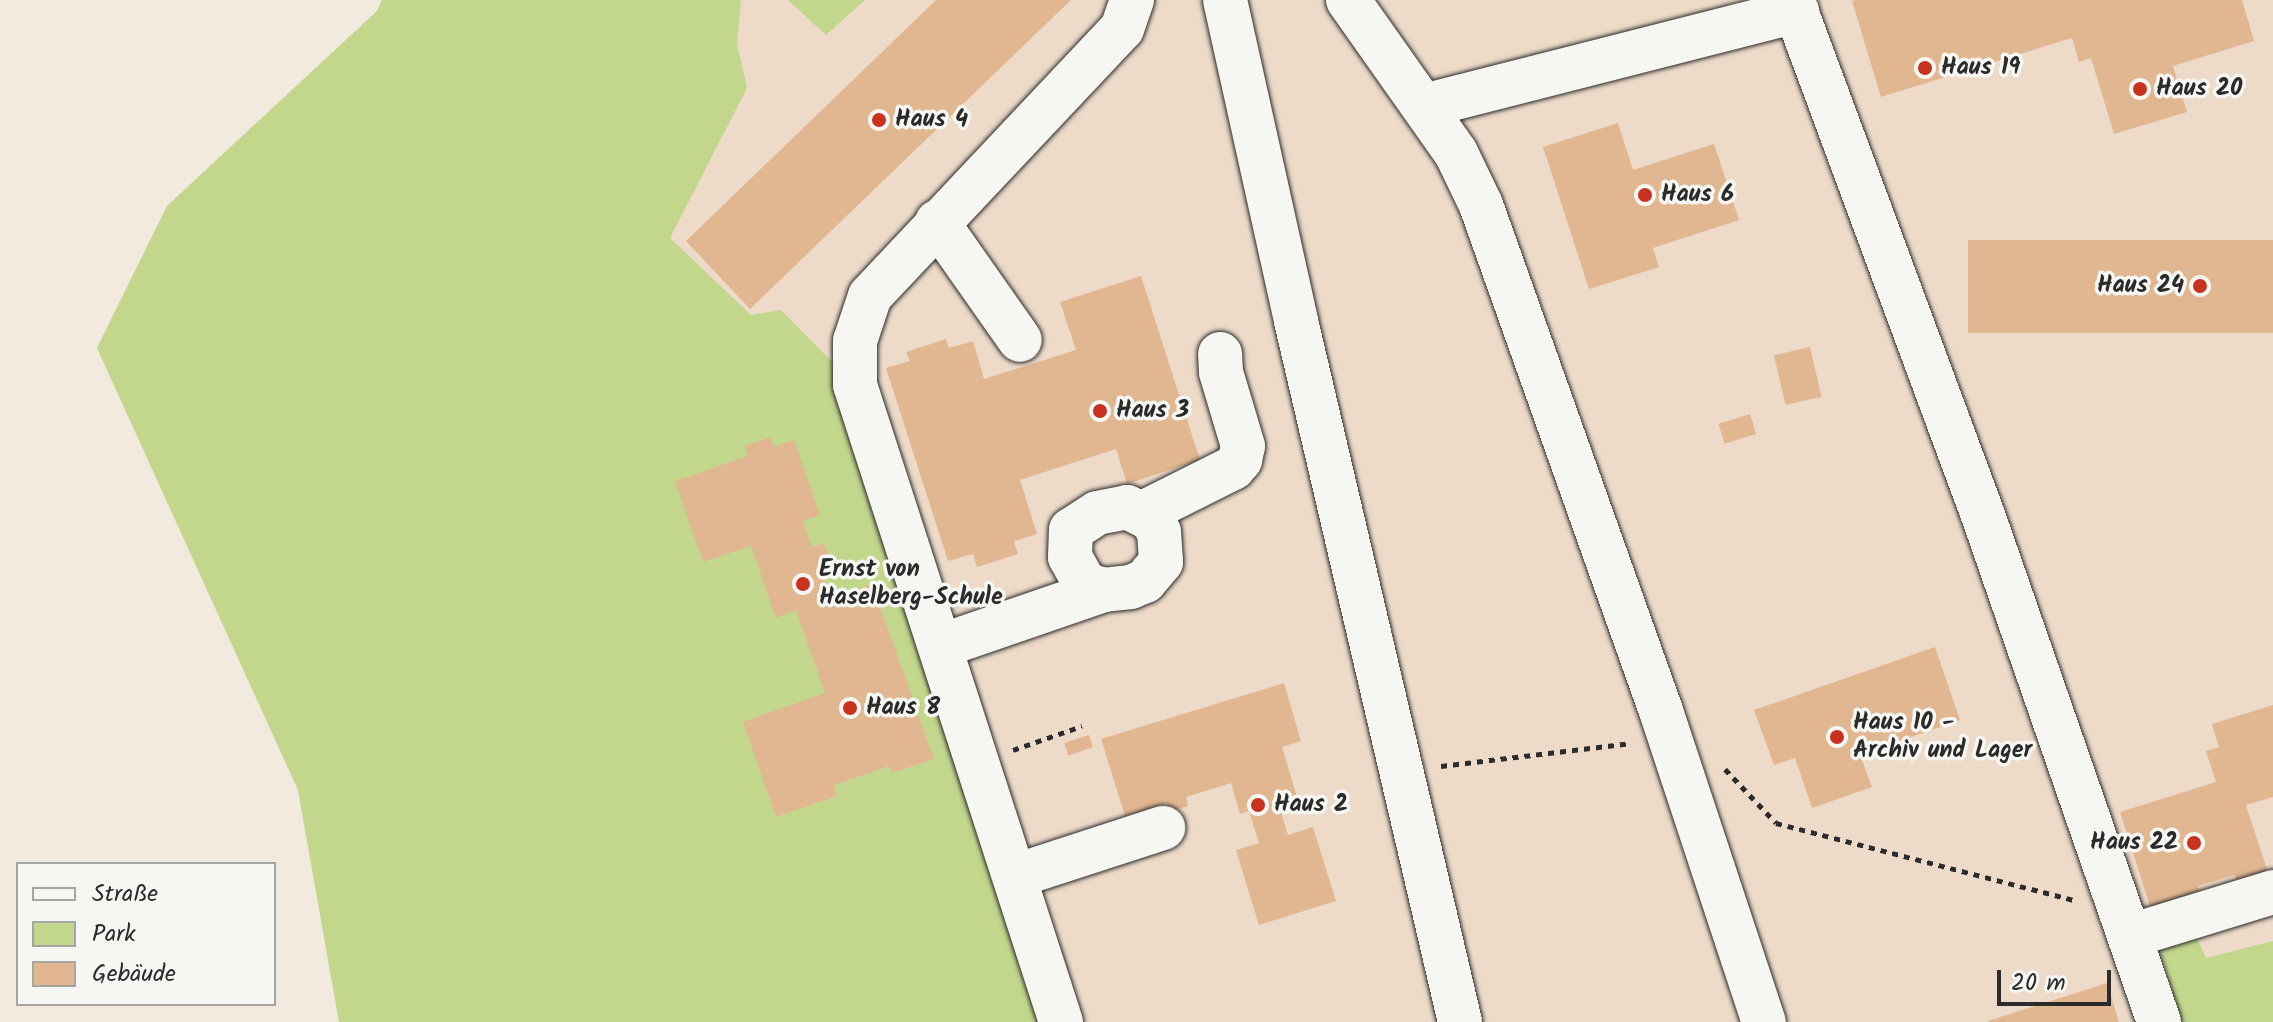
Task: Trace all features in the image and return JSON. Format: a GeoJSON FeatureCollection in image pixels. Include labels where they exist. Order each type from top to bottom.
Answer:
{"type":"FeatureCollection","features":[{"type":"Feature","properties":{"kind":"lane"},"geometry":{"type":"LineString","coordinates":[[1061,1022],[855,385],[855,341],[870,296],[1122,29],[1132,0]]}},
{"type":"Feature","properties":{"kind":"lane"},"geometry":{"type":"LineString","coordinates":[[1225,0],[1460,1022]]}},
{"type":"Feature","properties":{"kind":"lane"},"geometry":{"type":"LineString","coordinates":[[1348,0],[1456,153],[1485,217],[1669,738],[1764,1022]]}},
{"type":"Feature","properties":{"kind":"lane"},"geometry":{"type":"LineString","coordinates":[[1424,106],[1795,6],[1975,493],[2159,1022]]}},
{"type":"Feature","properties":{"kind":"lane"},"geometry":{"type":"LineString","coordinates":[[937,222],[1020,340]]}},
{"type":"Feature","properties":{"kind":"lane"},"geometry":{"type":"LineString","coordinates":[[1143,513],[1233,468],[1240,460],[1243,446],[1221,372],[1220,354]]}},
{"type":"Feature","properties":{"kind":"lane"},"geometry":{"type":"LineString","coordinates":[[941,646],[1104,590],[1145,581],[1161,562],[1159,532],[1143,513],[1127,507],[1110,509],[1083,520],[1071,530],[1070,557],[1075,572],[1085,584],[1104,590]]}},
{"type":"Feature","properties":{"kind":"lane"},"geometry":{"type":"LineString","coordinates":[[1015,876],[1163,828]]}},
{"type":"Feature","properties":{"kind":"lane"},"geometry":{"type":"LineString","coordinates":[[2126,924],[2273,892]]}},
{"type":"Feature","properties":{"kind":"path"},"geometry":{"type":"LineString","coordinates":[[978,763],[1082,726]]}},
{"type":"Feature","properties":{"kind":"path"},"geometry":{"type":"LineString","coordinates":[[1401,771],[1669,738],[1705,748],[1776,823],[2126,924]]}},
{"type":"Feature","properties":{"kind":"shaded area"},"geometry":{"type":"Polygon","coordinates":[[[382,0],[2273,0],[2273,1022],[339,1022],[298,790],[97,348],[167,206],[377,11],[382,0]]]}},
{"type":"Feature","properties":{"kind":"green space"},"geometry":{"type":"Polygon","coordinates":[[[382,0],[741,0],[737,44],[747,88],[670,238],[751,315],[781,310],[855,385],[1061,1022],[339,1022],[298,790],[97,348],[167,206],[377,11],[382,0]]]}},
{"type":"Feature","properties":{"kind":"green space"},"geometry":{"type":"Polygon","coordinates":[[[788,0],[865,0],[826,35],[788,0]]]}},
{"type":"Feature","properties":{"kind":"green space"},"geometry":{"type":"Polygon","coordinates":[[[2194,931],[2206,958],[2273,941],[2273,1022],[2182,1022],[2159,946],[2194,931]]]}},
{"type":"Feature","properties":{"kind":"building","name":"Haus 4"},"geometry":{"type":"Polygon","coordinates":[[[936,0],[1071,0],[750,309],[686,241],[936,0]]]}},
{"type":"Feature","properties":{"kind":"building"},"geometry":{"type":"Polygon","coordinates":[[[2242,0],[2254,41],[2173,66],[2187,112],[2114,134],[2091,58],[2079,62],[2072,38],[1881,97],[1852,1],[2242,0]]]}},
{"type":"Feature","properties":{"kind":"building","name":"Haus 6"},"geometry":{"type":"Polygon","coordinates":[[[1618,123],[1633,170],[1714,144],[1739,220],[1653,248],[1659,267],[1589,289],[1543,147],[1618,123]]]}},
{"type":"Feature","properties":{"kind":"building"},"geometry":{"type":"Polygon","coordinates":[[[1968,240],[2273,240],[2273,333],[1968,333],[1968,240]]]}},
{"type":"Feature","properties":{"kind":"building"},"geometry":{"type":"Polygon","coordinates":[[[1141,276],[1200,460],[1127,484],[1116,449],[1020,480],[1037,534],[1014,541],[1018,554],[977,567],[973,554],[948,561],[886,368],[910,361],[906,352],[946,339],[949,348],[973,341],[984,379],[1076,350],[1060,302],[1141,276]]]}},
{"type":"Feature","properties":{"kind":"building"},"geometry":{"type":"Polygon","coordinates":[[[1810,347],[1821,397],[1785,405],[1774,355],[1810,347]]]}},
{"type":"Feature","properties":{"kind":"building"},"geometry":{"type":"Polygon","coordinates":[[[1750,414],[1756,434],[1725,444],[1718,424],[1750,414]]]}},
{"type":"Feature","properties":{"kind":"building"},"geometry":{"type":"Polygon","coordinates":[[[770,437],[774,447],[794,440],[820,515],[803,521],[812,547],[824,543],[832,567],[821,571],[830,599],[872,584],[934,759],[892,773],[889,766],[834,785],[837,796],[776,817],[743,722],[825,693],[796,610],[776,618],[751,546],[703,562],[675,481],[748,456],[745,446],[770,437]]]}},
{"type":"Feature","properties":{"kind":"building","name":"Haus 10 - Archiv und Lager"},"geometry":{"type":"Polygon","coordinates":[[[1935,647],[1960,720],[1860,755],[1872,787],[1812,808],[1795,758],[1774,765],[1754,710],[1935,647]]]}},
{"type":"Feature","properties":{"kind":"building","name":"Haus 2"},"geometry":{"type":"Polygon","coordinates":[[[1284,683],[1301,741],[1282,747],[1297,797],[1278,802],[1288,835],[1313,827],[1336,901],[1259,925],[1236,850],[1259,843],[1249,811],[1240,814],[1231,783],[1186,797],[1188,806],[1169,812],[1167,803],[1125,816],[1101,739],[1284,683]]]}},
{"type":"Feature","properties":{"kind":"building","name":"Haus 22"},"geometry":{"type":"Polygon","coordinates":[[[2273,705],[2273,797],[2246,805],[2268,873],[2238,883],[2235,875],[2198,886],[2203,903],[2154,919],[2120,812],[2216,782],[2206,751],[2219,747],[2212,724],[2273,705]]]}},
{"type":"Feature","properties":{"kind":"building"},"geometry":{"type":"Polygon","coordinates":[[[1089,735],[1093,747],[1068,755],[1064,743],[1089,735]]]}},
{"type":"Feature","properties":{"kind":"building"},"geometry":{"type":"Polygon","coordinates":[[[2107,983],[2119,1022],[1988,1021],[2107,983]]]}},
{"type":"Feature","properties":{"kind":"place","name":"Haus 19"},"geometry":{"type":"Point","coordinates":[1925,68]}},
{"type":"Feature","properties":{"kind":"place","name":"Haus 20"},"geometry":{"type":"Point","coordinates":[2140,89]}},
{"type":"Feature","properties":{"kind":"place","name":"Haus 4"},"geometry":{"type":"Point","coordinates":[879,120]}},
{"type":"Feature","properties":{"kind":"place","name":"Haus 6"},"geometry":{"type":"Point","coordinates":[1645,195]}},
{"type":"Feature","properties":{"kind":"place","name":"Haus 24"},"geometry":{"type":"Point","coordinates":[2200,286]}},
{"type":"Feature","properties":{"kind":"place","name":"Haus 3"},"geometry":{"type":"Point","coordinates":[1100,411]}},
{"type":"Feature","properties":{"kind":"place","name":"Ernst von Haselberg-Schule"},"geometry":{"type":"Point","coordinates":[803,584]}},
{"type":"Feature","properties":{"kind":"place","name":"Haus 8"},"geometry":{"type":"Point","coordinates":[850,708]}},
{"type":"Feature","properties":{"kind":"place","name":"Haus 10 - Archiv und Lager"},"geometry":{"type":"Point","coordinates":[1837,737]}},
{"type":"Feature","properties":{"kind":"place","name":"Haus 2"},"geometry":{"type":"Point","coordinates":[1258,805]}},
{"type":"Feature","properties":{"kind":"place","name":"Haus 22"},"geometry":{"type":"Point","coordinates":[2194,843]}}]}
